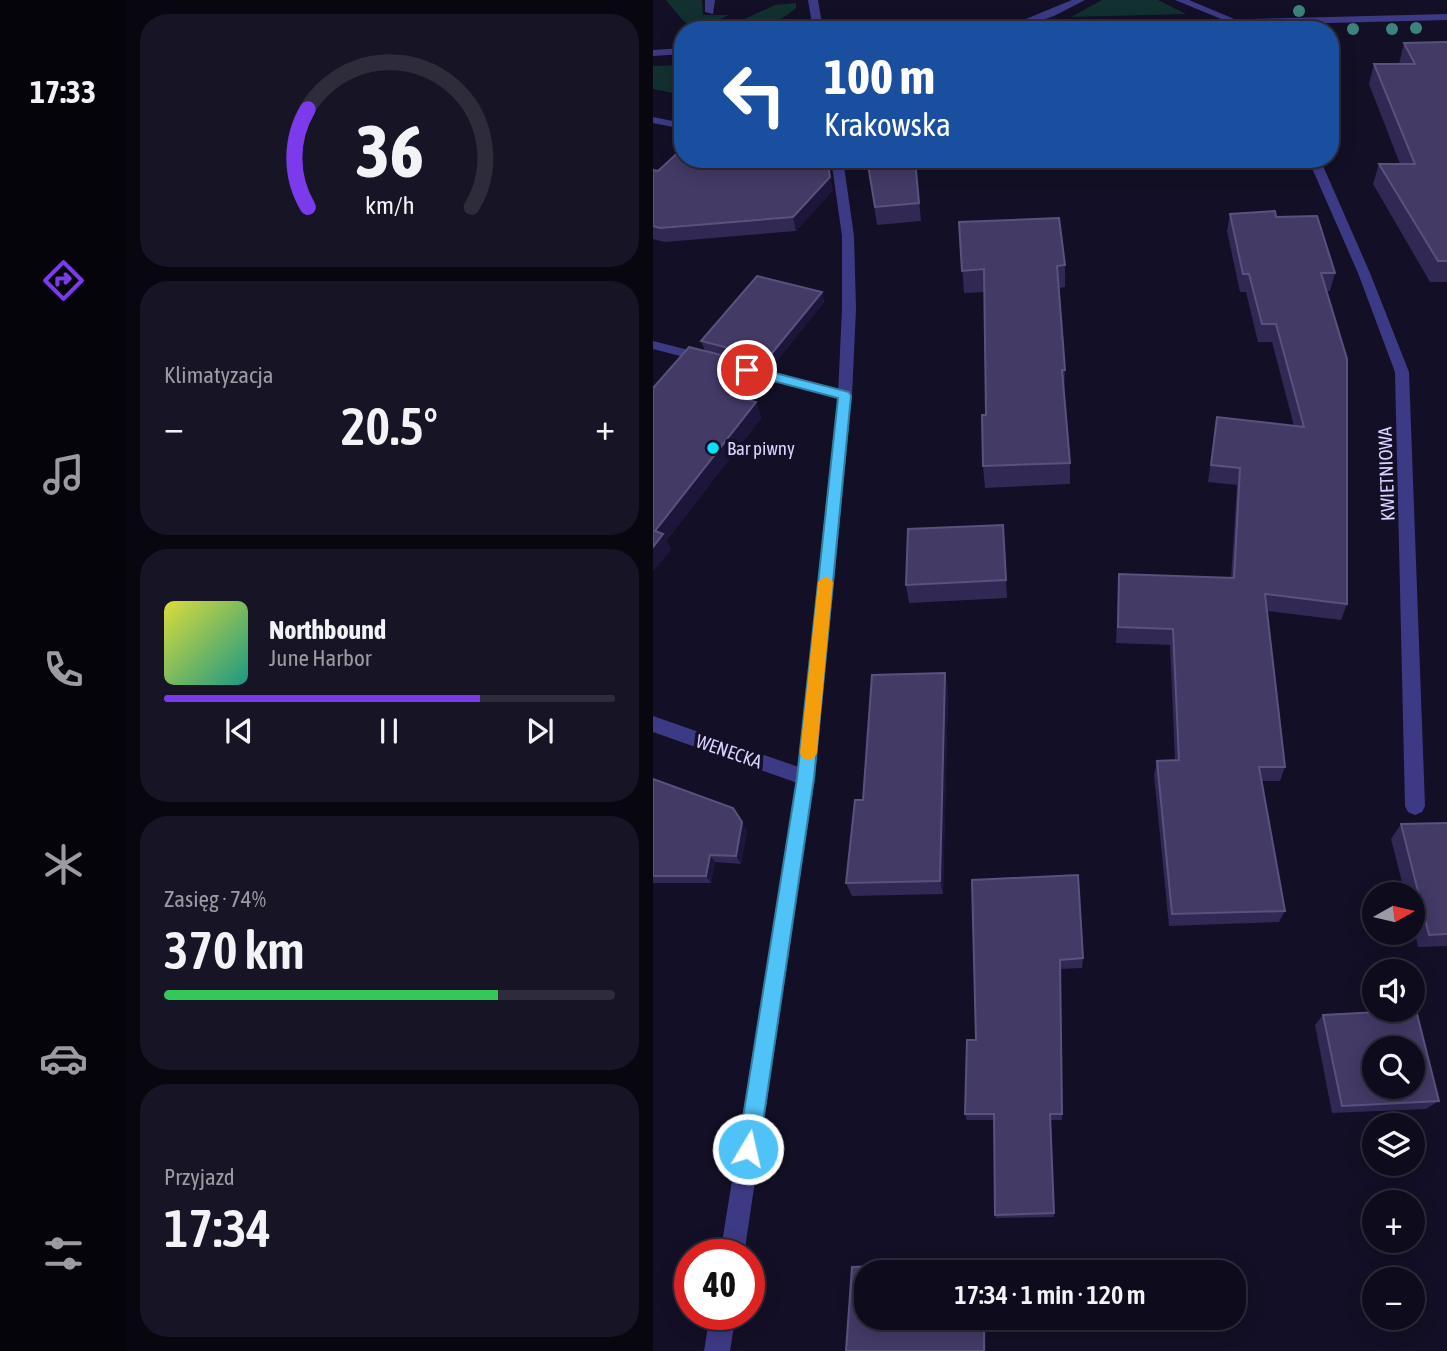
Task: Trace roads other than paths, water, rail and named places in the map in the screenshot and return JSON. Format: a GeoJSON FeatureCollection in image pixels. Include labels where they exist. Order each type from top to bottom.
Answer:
{"type":"FeatureCollection","features":[{"type":"Feature","properties":{"kind":"street"},"geometry":{"type":"LineString","coordinates":[[710,0],[710,12]]}},
{"type":"Feature","properties":{"kind":"street"},"geometry":{"type":"LineString","coordinates":[[813,0],[816,21]]}},
{"type":"Feature","properties":{"kind":"street"},"geometry":{"type":"LineString","coordinates":[[1029,21],[1080,0]]}},
{"type":"Feature","properties":{"kind":"street"},"geometry":{"type":"LineString","coordinates":[[1180,0],[1234,21]]}},
{"type":"Feature","properties":{"kind":"street"},"geometry":{"type":"LineString","coordinates":[[1339,22],[1447,17]]}},
{"type":"Feature","properties":{"kind":"street"},"geometry":{"type":"LineString","coordinates":[[653,53],[674,52]]}},
{"type":"Feature","properties":{"kind":"street"},"geometry":{"type":"LineString","coordinates":[[653,120],[674,124]]}},
{"type":"Feature","properties":{"kind":"street"},"geometry":{"type":"LineString","coordinates":[[734,1239],[806,778],[845,396],[850,309],[848,236],[838,168]]}},
{"type":"Feature","properties":{"kind":"street","name":"KWIETNIOWA"},"geometry":{"type":"LineString","coordinates":[[1318,168],[1364,273],[1402,372],[1415,806]]}},
{"type":"Feature","properties":{"kind":"street"},"geometry":{"type":"LineString","coordinates":[[653,345],[845,396]]}},
{"type":"Feature","properties":{"kind":"street","name":"WENECKA"},"geometry":{"type":"LineString","coordinates":[[653,724],[806,778]]}},
{"type":"Feature","properties":{"kind":"street"},"geometry":{"type":"LineString","coordinates":[[717,1351],[720,1330]]}},
{"type":"Feature","properties":{"kind":"place","name":"Bar piwny"},"geometry":{"type":"Point","coordinates":[713,448]}}]}
